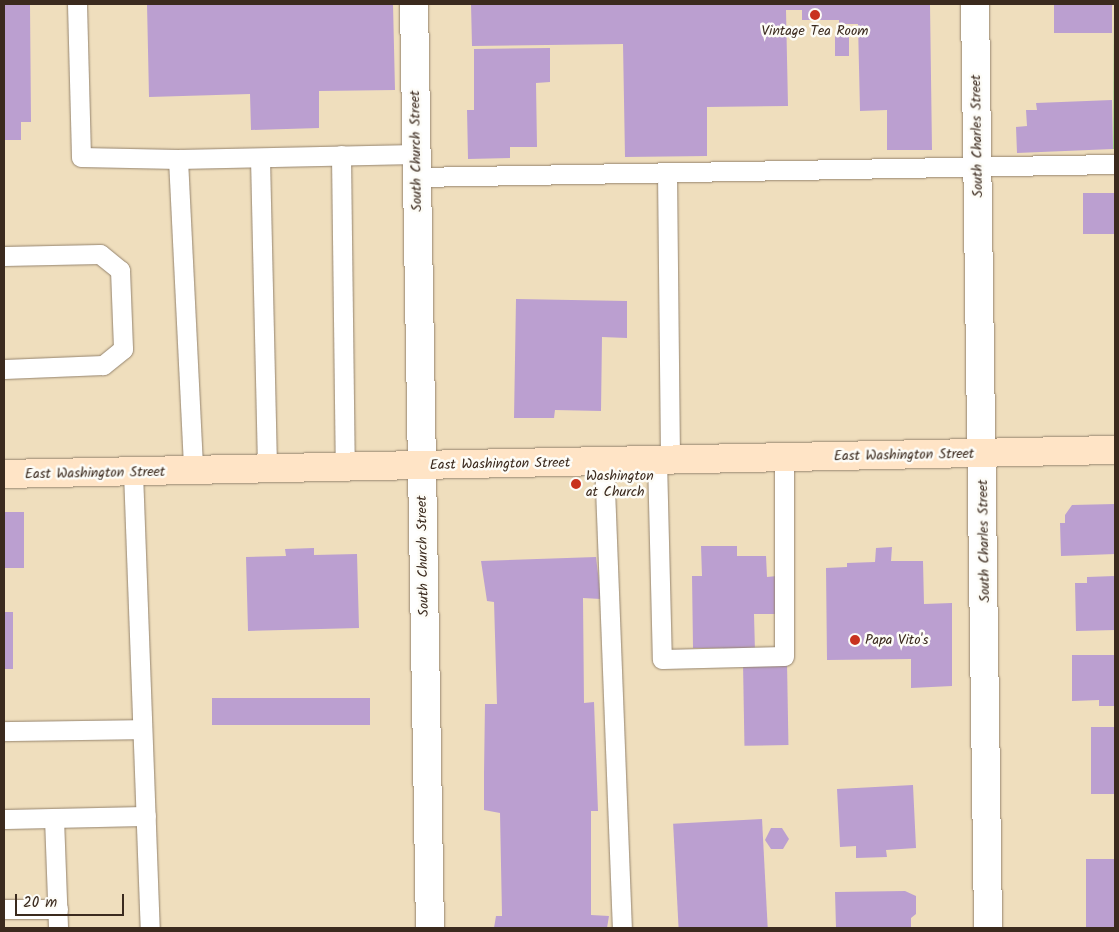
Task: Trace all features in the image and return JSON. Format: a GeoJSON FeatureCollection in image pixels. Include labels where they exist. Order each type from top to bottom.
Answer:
{"type":"FeatureCollection","features":[{"type":"Feature","properties":{"kind":"main road","name":"East Washington Street"},"geometry":{"type":"LineString","coordinates":[[4,474],[1115,450]]}},
{"type":"Feature","properties":{"kind":"street","name":"South Church Street"},"geometry":{"type":"LineString","coordinates":[[414,4],[430,928]]}},
{"type":"Feature","properties":{"kind":"street","name":"South Charles Street"},"geometry":{"type":"LineString","coordinates":[[975,4],[983,453],[988,928]]}},
{"type":"Feature","properties":{"kind":"lane"},"geometry":{"type":"LineString","coordinates":[[77,4],[81,157],[178,159],[341,155],[416,166],[667,172],[1115,164]]}},
{"type":"Feature","properties":{"kind":"lane"},"geometry":{"type":"LineString","coordinates":[[341,155],[345,467]]}},
{"type":"Feature","properties":{"kind":"lane"},"geometry":{"type":"LineString","coordinates":[[260,158],[267,469]]}},
{"type":"Feature","properties":{"kind":"lane"},"geometry":{"type":"LineString","coordinates":[[178,159],[193,471]]}},
{"type":"Feature","properties":{"kind":"lane"},"geometry":{"type":"LineString","coordinates":[[667,172],[662,659],[784,656],[784,457]]}},
{"type":"Feature","properties":{"kind":"lane"},"geometry":{"type":"LineString","coordinates":[[4,256],[100,254],[120,270],[123,349],[103,365],[4,369]]}},
{"type":"Feature","properties":{"kind":"lane"},"geometry":{"type":"LineString","coordinates":[[604,462],[622,928]]}},
{"type":"Feature","properties":{"kind":"lane"},"geometry":{"type":"LineString","coordinates":[[133,472],[150,928]]}},
{"type":"Feature","properties":{"kind":"lane"},"geometry":{"type":"LineString","coordinates":[[4,731],[142,729]]}},
{"type":"Feature","properties":{"kind":"lane"},"geometry":{"type":"LineString","coordinates":[[4,819],[146,816]]}},
{"type":"Feature","properties":{"kind":"lane"},"geometry":{"type":"LineString","coordinates":[[54,818],[58,928]]}},
{"type":"Feature","properties":{"kind":"lane"},"geometry":{"type":"LineString","coordinates":[[4,909],[58,909]]}},
{"type":"Feature","properties":{"kind":"green space"},"geometry":{"type":"Polygon","coordinates":[[[1114,4],[1115,149],[1113,149],[1114,4]]]}},
{"type":"Feature","properties":{"kind":"building"},"geometry":{"type":"Polygon","coordinates":[[[4,4],[30,4],[31,122],[21,122],[21,140],[4,140],[4,4]]]}},
{"type":"Feature","properties":{"kind":"building"},"geometry":{"type":"Polygon","coordinates":[[[147,4],[393,4],[395,90],[319,91],[319,128],[251,130],[250,94],[149,97],[147,4]]]}},
{"type":"Feature","properties":{"kind":"building"},"geometry":{"type":"Polygon","coordinates":[[[471,4],[930,4],[932,150],[887,150],[887,110],[860,111],[858,24],[839,24],[839,20],[802,20],[802,10],[786,10],[788,106],[707,107],[707,156],[625,157],[623,44],[472,46],[471,4]]]}},
{"type":"Feature","properties":{"kind":"building"},"geometry":{"type":"Polygon","coordinates":[[[1054,4],[1112,4],[1112,33],[1054,33],[1054,4]]]}},
{"type":"Feature","properties":{"kind":"building"},"geometry":{"type":"Polygon","coordinates":[[[835,34],[849,34],[849,56],[835,56],[835,34]]]}},
{"type":"Feature","properties":{"kind":"building"},"geometry":{"type":"Polygon","coordinates":[[[550,48],[550,82],[536,83],[537,147],[510,147],[510,158],[468,159],[467,110],[474,110],[474,49],[550,48]]]}},
{"type":"Feature","properties":{"kind":"building"},"geometry":{"type":"Polygon","coordinates":[[[1112,100],[1113,149],[1017,153],[1016,127],[1027,126],[1026,110],[1037,110],[1036,103],[1112,100]]]}},
{"type":"Feature","properties":{"kind":"building"},"geometry":{"type":"Polygon","coordinates":[[[1083,193],[1115,193],[1115,234],[1083,234],[1083,193]]]}},
{"type":"Feature","properties":{"kind":"building"},"geometry":{"type":"Polygon","coordinates":[[[516,299],[627,301],[627,338],[602,337],[601,411],[555,410],[554,418],[514,418],[516,299]]]}},
{"type":"Feature","properties":{"kind":"building"},"geometry":{"type":"Polygon","coordinates":[[[1115,504],[1115,554],[1061,556],[1060,523],[1065,523],[1065,515],[1072,505],[1115,504]]]}},
{"type":"Feature","properties":{"kind":"building"},"geometry":{"type":"Polygon","coordinates":[[[4,512],[24,512],[24,568],[4,568],[4,512]]]}},
{"type":"Feature","properties":{"kind":"building"},"geometry":{"type":"Polygon","coordinates":[[[701,546],[737,546],[737,556],[766,556],[767,577],[777,576],[778,614],[754,614],[755,652],[723,653],[723,648],[693,648],[692,576],[702,576],[701,546]]]}},
{"type":"Feature","properties":{"kind":"building"},"geometry":{"type":"Polygon","coordinates":[[[892,547],[891,561],[923,561],[924,604],[952,603],[952,686],[911,688],[911,659],[827,660],[826,568],[847,567],[847,563],[875,562],[876,548],[892,547]]]}},
{"type":"Feature","properties":{"kind":"building"},"geometry":{"type":"Polygon","coordinates":[[[314,548],[314,555],[357,554],[359,628],[248,631],[246,557],[286,556],[285,549],[314,548]]]}},
{"type":"Feature","properties":{"kind":"building"},"geometry":{"type":"Polygon","coordinates":[[[596,557],[601,599],[583,598],[584,703],[594,702],[598,811],[591,811],[591,915],[609,916],[607,928],[494,928],[496,916],[502,916],[500,813],[484,810],[484,773],[485,704],[497,704],[494,602],[487,601],[481,561],[596,557]]]}},
{"type":"Feature","properties":{"kind":"building"},"geometry":{"type":"Polygon","coordinates":[[[1115,576],[1115,630],[1076,631],[1075,583],[1087,583],[1087,577],[1115,576]]]}},
{"type":"Feature","properties":{"kind":"building"},"geometry":{"type":"Polygon","coordinates":[[[4,612],[13,612],[13,669],[4,669],[4,612]]]}},
{"type":"Feature","properties":{"kind":"building"},"geometry":{"type":"Polygon","coordinates":[[[1072,655],[1115,655],[1115,706],[1099,706],[1099,700],[1072,701],[1072,655]]]}},
{"type":"Feature","properties":{"kind":"building"},"geometry":{"type":"Polygon","coordinates":[[[787,662],[788,745],[744,746],[743,663],[787,662]]]}},
{"type":"Feature","properties":{"kind":"building"},"geometry":{"type":"Polygon","coordinates":[[[212,698],[370,698],[370,725],[212,725],[212,698]]]}},
{"type":"Feature","properties":{"kind":"building"},"geometry":{"type":"Polygon","coordinates":[[[1091,727],[1115,727],[1115,794],[1091,794],[1091,727]]]}},
{"type":"Feature","properties":{"kind":"building"},"geometry":{"type":"Polygon","coordinates":[[[913,785],[916,848],[886,850],[887,857],[856,858],[856,846],[840,847],[837,789],[913,785]]]}},
{"type":"Feature","properties":{"kind":"building"},"geometry":{"type":"Polygon","coordinates":[[[762,819],[768,928],[679,928],[673,824],[762,819]]]}},
{"type":"Feature","properties":{"kind":"building"},"geometry":{"type":"Polygon","coordinates":[[[771,828],[782,828],[789,839],[783,849],[771,849],[765,840],[771,828]]]}},
{"type":"Feature","properties":{"kind":"building"},"geometry":{"type":"Polygon","coordinates":[[[1086,859],[1115,859],[1115,927],[1086,927],[1086,859]]]}},
{"type":"Feature","properties":{"kind":"building"},"geometry":{"type":"Polygon","coordinates":[[[905,891],[916,896],[916,914],[911,918],[911,928],[836,928],[835,892],[905,891]]]}},
{"type":"Feature","properties":{"kind":"place","name":"Vintage Tea Room"},"geometry":{"type":"Point","coordinates":[815,15]}},
{"type":"Feature","properties":{"kind":"place","name":"Washington at Church"},"geometry":{"type":"Point","coordinates":[576,484]}},
{"type":"Feature","properties":{"kind":"place","name":"Papa Vito's"},"geometry":{"type":"Point","coordinates":[855,640]}}]}
